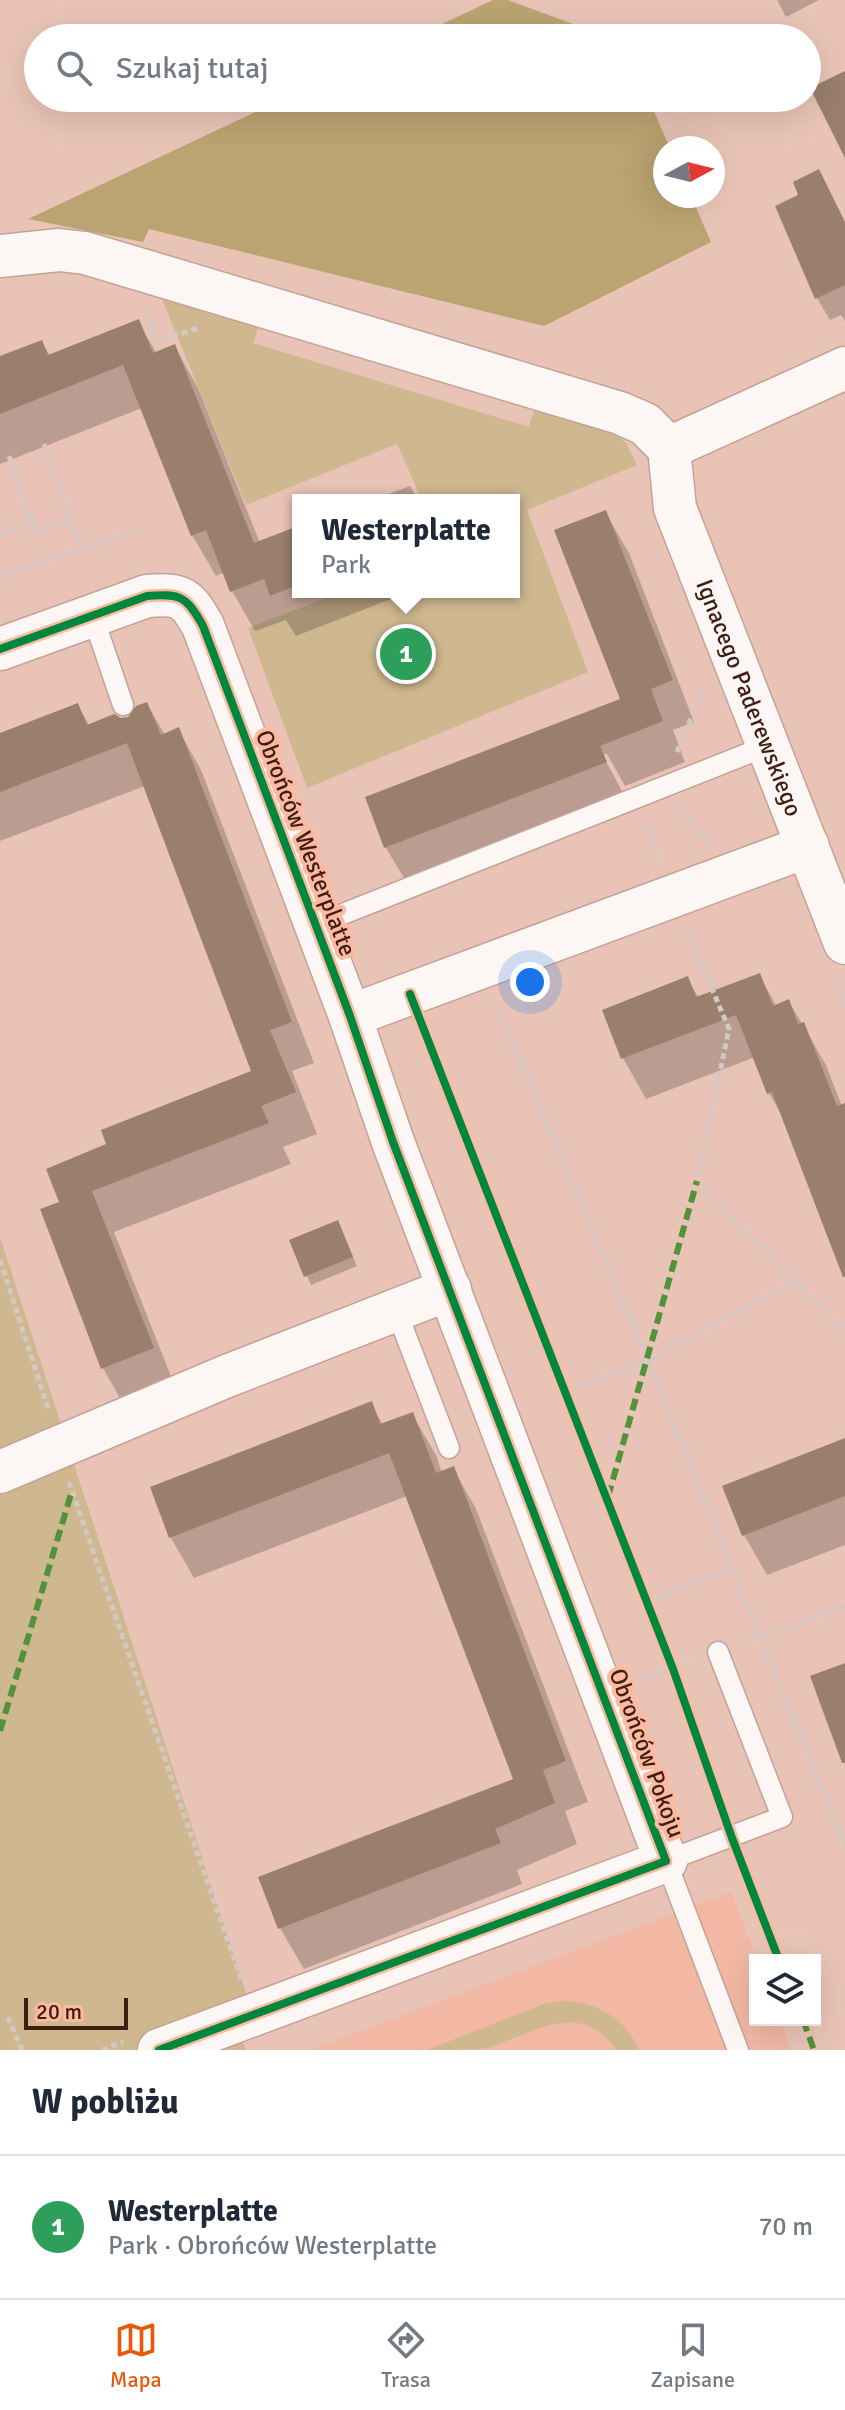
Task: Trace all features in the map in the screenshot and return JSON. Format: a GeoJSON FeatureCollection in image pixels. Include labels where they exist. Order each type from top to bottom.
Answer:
{"type":"FeatureCollection","features":[{"type":"Feature","properties":{"kind":"street"},"geometry":{"type":"LineString","coordinates":[[0,256],[59,250],[136,266],[620,413],[645,424],[669,448],[845,368]]}},
{"type":"Feature","properties":{"kind":"street","name":"Ignacego Paderewskiego"},"geometry":{"type":"LineString","coordinates":[[669,448],[675,508],[808,846],[840,962]]}},
{"type":"Feature","properties":{"kind":"street","name":"Obrońców Westerplatte"},"geometry":{"type":"LineString","coordinates":[[0,649],[147,596],[171,594],[189,602],[203,626],[450,1289]]}},
{"type":"Feature","properties":{"kind":"street"},"geometry":{"type":"LineString","coordinates":[[350,1016],[808,846]]}},
{"type":"Feature","properties":{"kind":"street"},"geometry":{"type":"LineString","coordinates":[[0,1472],[227,1376],[450,1289]]}},
{"type":"Feature","properties":{"kind":"street","name":"Obrońców Pokoju"},"geometry":{"type":"LineString","coordinates":[[159,2050],[666,1861],[450,1289]]}},
{"type":"Feature","properties":{"kind":"lane"},"geometry":{"type":"LineString","coordinates":[[93,617],[123,705]]}},
{"type":"Feature","properties":{"kind":"lane"},"geometry":{"type":"LineString","coordinates":[[315,925],[767,746]]}},
{"type":"Feature","properties":{"kind":"lane"},"geometry":{"type":"LineString","coordinates":[[396,1310],[449,1448]]}},
{"type":"Feature","properties":{"kind":"lane"},"geometry":{"type":"LineString","coordinates":[[718,1652],[782,1817],[666,1861],[738,2050]]}},
{"type":"Feature","properties":{"kind":"path"},"geometry":{"type":"LineString","coordinates":[[156,342],[208,324]]}},
{"type":"Feature","properties":{"kind":"path"},"geometry":{"type":"LineString","coordinates":[[44,444],[81,549]]}},
{"type":"Feature","properties":{"kind":"path"},"geometry":{"type":"LineString","coordinates":[[9,456],[36,532],[70,519]]}},
{"type":"Feature","properties":{"kind":"path"},"geometry":{"type":"LineString","coordinates":[[0,534],[33,523]]}},
{"type":"Feature","properties":{"kind":"path"},"geometry":{"type":"LineString","coordinates":[[0,577],[137,529]]}},
{"type":"Feature","properties":{"kind":"path"},"geometry":{"type":"LineString","coordinates":[[707,679],[663,787],[734,872]]}},
{"type":"Feature","properties":{"kind":"path"},"geometry":{"type":"LineString","coordinates":[[634,798],[729,1029],[697,1181],[845,1331]]}},
{"type":"Feature","properties":{"kind":"path"},"geometry":{"type":"LineString","coordinates":[[840,962],[845,1005]]}},
{"type":"Feature","properties":{"kind":"path"},"geometry":{"type":"LineString","coordinates":[[480,967],[648,1360],[845,1847]]}},
{"type":"Feature","properties":{"kind":"path"},"geometry":{"type":"LineString","coordinates":[[0,1260],[61,1447],[71,1494],[253,2014]]}},
{"type":"Feature","properties":{"kind":"path"},"geometry":{"type":"LineString","coordinates":[[564,1391],[648,1360],[796,1280]]}},
{"type":"Feature","properties":{"kind":"path"},"geometry":{"type":"LineString","coordinates":[[647,1602],[733,1567]]}},
{"type":"Feature","properties":{"kind":"path"},"geometry":{"type":"LineString","coordinates":[[8,2017],[22,2050]]}},
{"type":"Feature","properties":{"kind":"shaded area"},"geometry":{"type":"Polygon","coordinates":[[[493,0],[508,0],[573,24],[442,24],[493,0]]]}},
{"type":"Feature","properties":{"kind":"shaded area"},"geometry":{"type":"Polygon","coordinates":[[[255,112],[654,112],[665,136],[653,136],[653,208],[696,208],[711,242],[544,326],[149,229],[143,242],[28,219],[255,112]]]}},
{"type":"Feature","properties":{"kind":"shaded area"},"geometry":{"type":"Polygon","coordinates":[[[162,299],[260,323],[253,343],[529,427],[535,406],[610,428],[626,443],[637,465],[527,510],[588,672],[307,788],[248,628],[326,598],[520,598],[520,494],[419,494],[397,444],[246,505],[162,299]]]}},
{"type":"Feature","properties":{"kind":"shaded area"},"geometry":{"type":"Polygon","coordinates":[[[0,1237],[253,2014],[236,2022],[246,2050],[0,2050],[0,1237]]]}},
{"type":"Feature","properties":{"kind":"shaded area"},"geometry":{"type":"Polygon","coordinates":[[[731,1892],[755,1954],[749,1954],[749,2026],[782,2026],[791,2050],[310,2050],[731,1892]]]}},
{"type":"Feature","properties":{"kind":"shaded area"},"geometry":{"type":"Polygon","coordinates":[[[562,2001],[586,2004],[618,2020],[639,2050],[616,2050],[602,2034],[587,2025],[570,2023],[536,2029],[484,2049],[427,2050],[543,2004],[562,2001]]]}},
{"type":"Feature","properties":{"kind":"building"},"geometry":{"type":"Polygon","coordinates":[[[845,71],[845,158],[821,110],[821,83],[845,71]]]}},
{"type":"Feature","properties":{"kind":"building"},"geometry":{"type":"Polygon","coordinates":[[[819,169],[845,222],[845,285],[815,299],[775,206],[798,195],[793,182],[819,169]]]}},
{"type":"Feature","properties":{"kind":"building"},"geometry":{"type":"Polygon","coordinates":[[[139,319],[153,353],[175,344],[254,543],[292,528],[292,587],[270,596],[264,579],[230,592],[206,530],[191,536],[123,365],[0,414],[0,356],[42,340],[48,355],[139,319]]]}},
{"type":"Feature","properties":{"kind":"building"},"geometry":{"type":"Polygon","coordinates":[[[606,510],[673,680],[651,689],[663,721],[600,746],[607,762],[384,848],[365,797],[620,699],[554,530],[606,510]]]}},
{"type":"Feature","properties":{"kind":"building"},"geometry":{"type":"Polygon","coordinates":[[[147,702],[161,735],[179,727],[292,1022],[270,1030],[296,1092],[261,1106],[269,1123],[92,1191],[154,1348],[101,1369],[40,1209],[59,1202],[46,1169],[106,1144],[101,1130],[251,1071],[127,743],[0,792],[0,733],[78,703],[87,725],[114,714],[121,718],[128,717],[136,706],[147,702]]]}},
{"type":"Feature","properties":{"kind":"building"},"geometry":{"type":"Polygon","coordinates":[[[760,973],[773,1006],[789,999],[798,1024],[804,1022],[837,1106],[845,1103],[845,1277],[772,1092],[767,1094],[736,1015],[621,1059],[602,1010],[688,976],[696,997],[760,973]]]}},
{"type":"Feature","properties":{"kind":"building"},"geometry":{"type":"Polygon","coordinates":[[[338,1220],[353,1257],[304,1277],[289,1240],[338,1220]]]}},
{"type":"Feature","properties":{"kind":"building"},"geometry":{"type":"Polygon","coordinates":[[[372,1401],[380,1424],[413,1412],[436,1473],[454,1466],[566,1761],[543,1770],[555,1803],[495,1829],[501,1843],[278,1929],[258,1877],[513,1779],[389,1453],[169,1538],[150,1487],[372,1401]]]}},
{"type":"Feature","properties":{"kind":"building"},"geometry":{"type":"Polygon","coordinates":[[[845,1438],[845,1496],[742,1536],[722,1486],[845,1438]]]}},
{"type":"Feature","properties":{"kind":"building"},"geometry":{"type":"Polygon","coordinates":[[[845,1663],[845,1763],[842,1763],[810,1676],[845,1663]]]}},
{"type":"Feature","properties":{"kind":"marked path"},"geometry":{"type":"LineString","coordinates":[[608,1497],[697,1181]]}},
{"type":"Feature","properties":{"kind":"marked path"},"geometry":{"type":"LineString","coordinates":[[0,1731],[71,1494]]}},
{"type":"Feature","properties":{"kind":"marked path"},"geometry":{"type":"LineString","coordinates":[[805,2026],[814,2050]]}},
{"type":"Feature","properties":{"kind":"cycle path"},"geometry":{"type":"LineString","coordinates":[[0,649],[147,596],[168,595],[182,599],[203,626],[350,1016],[393,1142],[666,1861],[159,2050]]}},
{"type":"Feature","properties":{"kind":"cycle path"},"geometry":{"type":"LineString","coordinates":[[410,994],[673,1669],[777,1954]]}},
{"type":"Feature","properties":{"kind":"place","name":"Westerplatte"},"geometry":{"type":"Point","coordinates":[406,654]}}]}
